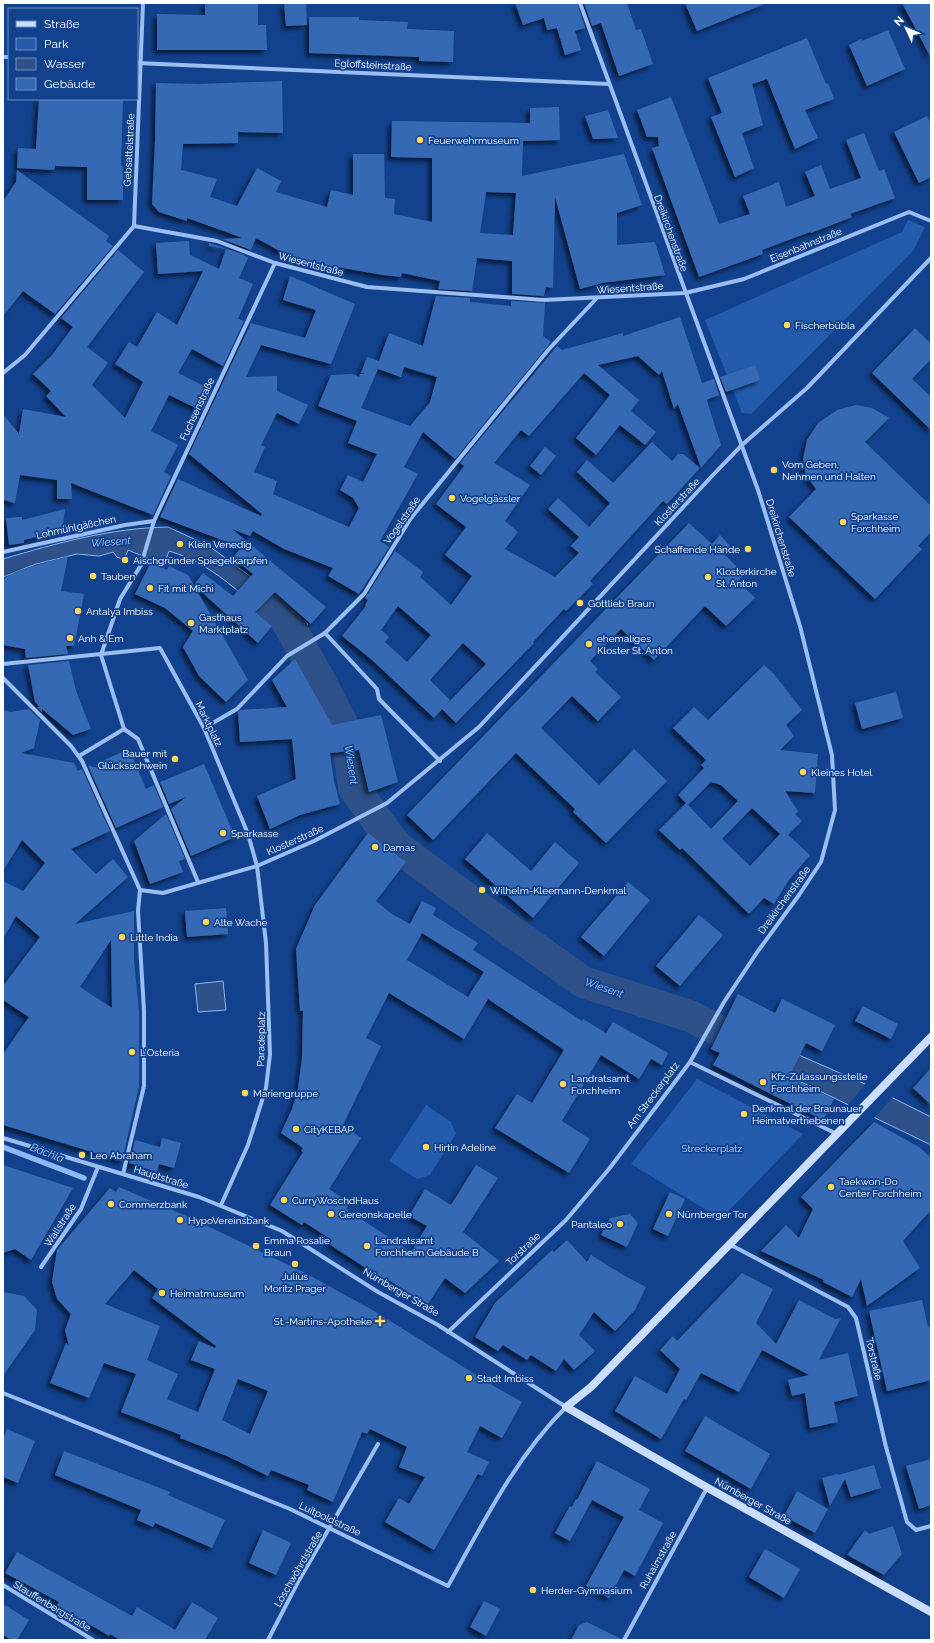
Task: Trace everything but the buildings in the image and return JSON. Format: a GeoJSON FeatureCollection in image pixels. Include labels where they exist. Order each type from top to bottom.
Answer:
{"type":"FeatureCollection","features":[{"type":"Feature","properties":{"kind":"street","name":"Gebsattelstraße"},"geometry":{"type":"LineString","coordinates":[[138,96],[143,3]]}},
{"type":"Feature","properties":{"kind":"street","name":"Dreikirchenstraße"},"geometry":{"type":"LineString","coordinates":[[580,3],[758,490],[805,644],[832,755],[835,810],[821,862],[724,1002],[690,1062]]}},
{"type":"Feature","properties":{"kind":"street","name":"Egloffsteinstraße"},"geometry":{"type":"LineString","coordinates":[[139,63],[609,84]]}},
{"type":"Feature","properties":{"kind":"street","name":"Gebsattelstraße"},"geometry":{"type":"LineString","coordinates":[[134,226],[138,100]]}},
{"type":"Feature","properties":{"kind":"street","name":"Eisenbahnstraße"},"geometry":{"type":"LineString","coordinates":[[685,293],[744,279],[909,212],[931,221]]}},
{"type":"Feature","properties":{"kind":"street","name":"Wiesentstraße"},"geometry":{"type":"LineString","coordinates":[[134,226],[217,241],[275,263],[366,287],[544,300],[596,299],[685,293]]}},
{"type":"Feature","properties":{"kind":"street"},"geometry":{"type":"LineString","coordinates":[[3,373],[25,355],[134,226]]}},
{"type":"Feature","properties":{"kind":"street","name":"Klosterstraße"},"geometry":{"type":"LineString","coordinates":[[140,890],[163,893],[257,866],[314,841],[387,803],[440,761],[479,727],[742,445],[813,382],[931,258]]}},
{"type":"Feature","properties":{"kind":"street","name":"Fuchsenstraße"},"geometry":{"type":"LineString","coordinates":[[100,655],[120,599],[141,564],[154,521],[275,263]]}},
{"type":"Feature","properties":{"kind":"street","name":"Vogelstraße"},"geometry":{"type":"LineString","coordinates":[[204,728],[237,709],[287,656],[326,633],[364,594],[411,518],[531,371],[596,299]]}},
{"type":"Feature","properties":{"kind":"street","name":"Lohmühlgäßchen"},"geometry":{"type":"LineString","coordinates":[[3,552],[125,525],[154,521]]}},
{"type":"Feature","properties":{"kind":"street"},"geometry":{"type":"LineString","coordinates":[[326,633],[377,689],[379,699],[440,761]]}},
{"type":"Feature","properties":{"kind":"street","name":"Marktplatz"},"geometry":{"type":"LineString","coordinates":[[3,664],[160,648],[204,728],[248,834],[257,866]]}},
{"type":"Feature","properties":{"kind":"street"},"geometry":{"type":"LineString","coordinates":[[100,655],[124,729],[138,739],[198,882]]}},
{"type":"Feature","properties":{"kind":"street"},"geometry":{"type":"LineString","coordinates":[[3,678],[71,746],[78,756],[140,890],[138,911],[144,1011],[144,1086],[123,1174]]}},
{"type":"Feature","properties":{"kind":"street"},"geometry":{"type":"LineString","coordinates":[[78,756],[124,729]]}},
{"type":"Feature","properties":{"kind":"street","name":"Paradeplatz"},"geometry":{"type":"LineString","coordinates":[[221,1205],[248,1145],[266,1088],[270,1054],[266,943],[257,866]]}},
{"type":"Feature","properties":{"kind":"street"},"geometry":{"type":"LineString","coordinates":[[566,1407],[591,1387],[728,1244],[931,1037]]}},
{"type":"Feature","properties":{"kind":"street","name":"Am Streckerplatz"},"geometry":{"type":"LineString","coordinates":[[604,1173],[690,1062],[837,1134]]}},
{"type":"Feature","properties":{"kind":"street","name":"Hauptstraße"},"geometry":{"type":"LineString","coordinates":[[3,1138],[221,1205]]}},
{"type":"Feature","properties":{"kind":"street","name":"Wallstraße"},"geometry":{"type":"LineString","coordinates":[[41,1267],[81,1209],[98,1168]]}},
{"type":"Feature","properties":{"kind":"street","name":"Torstraße"},"geometry":{"type":"LineString","coordinates":[[448,1332],[566,1220],[604,1173]]}},
{"type":"Feature","properties":{"kind":"street","name":"Nürnberger Straße"},"geometry":{"type":"LineString","coordinates":[[221,1205],[282,1231],[378,1292],[448,1332],[566,1407],[931,1612]]}},
{"type":"Feature","properties":{"kind":"street","name":"Torstraße"},"geometry":{"type":"LineString","coordinates":[[728,1244],[848,1307],[856,1318],[890,1461],[907,1522],[916,1530],[931,1526]]}},
{"type":"Feature","properties":{"kind":"street","name":"Luitpoldstraße"},"geometry":{"type":"LineString","coordinates":[[3,1393],[290,1509],[448,1586],[498,1496],[527,1451],[548,1425],[566,1407]]}},
{"type":"Feature","properties":{"kind":"street","name":"Löschwöhrdstraße"},"geometry":{"type":"LineString","coordinates":[[268,1640],[298,1582],[331,1528],[378,1444]]}},
{"type":"Feature","properties":{"kind":"street","name":"Ruhalmstraße"},"geometry":{"type":"LineString","coordinates":[[624,1640],[708,1488]]}},
{"type":"Feature","properties":{"kind":"street","name":"Stauffenbergstraße"},"geometry":{"type":"LineString","coordinates":[[3,1585],[93,1640]]}},
{"type":"Feature","properties":{"kind":"green space"},"geometry":{"type":"Polygon","coordinates":[[[908,220],[925,227],[913,251],[751,414],[742,413],[705,320],[902,232],[908,220]]]}},
{"type":"Feature","properties":{"kind":"green space","name":"Streckerplatz"},"geometry":{"type":"Polygon","coordinates":[[[697,1079],[803,1134],[721,1219],[631,1164],[697,1079]]]}},
{"type":"Feature","properties":{"kind":"green space"},"geometry":{"type":"Polygon","coordinates":[[[426,1105],[451,1122],[456,1134],[430,1175],[417,1179],[389,1161],[426,1105]]]}},
{"type":"Feature","properties":{"kind":"water"},"geometry":{"type":"Polygon","coordinates":[[[168,527],[209,546],[273,593],[308,624],[284,641],[274,629],[275,624],[226,581],[199,564],[169,551],[164,565],[128,550],[122,559],[117,557],[113,552],[99,556],[77,554],[36,564],[3,577],[3,559],[84,537],[126,530],[168,527]]]}},
{"type":"Feature","properties":{"kind":"water"},"geometry":{"type":"Polygon","coordinates":[[[223,981],[226,1010],[198,1012],[195,984],[223,981]]]}},
{"type":"Feature","properties":{"kind":"water"},"geometry":{"type":"Polygon","coordinates":[[[776,1045],[865,1084],[931,1117],[931,1145],[766,1065],[776,1045]]]}},
{"type":"Feature","properties":{"kind":"pier"},"geometry":{"type":"Polygon","coordinates":[[[867,1082],[894,1096],[873,1119],[847,1106],[867,1082]]]}},
{"type":"Feature","properties":{"kind":"waterway","name":"Wiesent"},"geometry":{"type":"LineString","coordinates":[[265,601],[284,616],[320,681],[347,734],[354,788],[395,845],[486,913],[583,982],[690,1016],[720,1031]]}},
{"type":"Feature","properties":{"kind":"waterway","name":"Bächla"},"geometry":{"type":"LineString","coordinates":[[3,1147],[84,1178]]}},
{"type":"Feature","properties":{"kind":"place","name":"Feuerwehrmuseum"},"geometry":{"type":"Point","coordinates":[420,140]}},
{"type":"Feature","properties":{"kind":"place","name":"Fischerbübla"},"geometry":{"type":"Point","coordinates":[787,325]}},
{"type":"Feature","properties":{"kind":"place","name":"Vom Geben, Nehmen und Halten"},"geometry":{"type":"Point","coordinates":[774,470]}},
{"type":"Feature","properties":{"kind":"place","name":"Vogelgässler"},"geometry":{"type":"Point","coordinates":[452,498]}},
{"type":"Feature","properties":{"kind":"place","name":"Sparkasse Forchheim"},"geometry":{"type":"Point","coordinates":[843,522]}},
{"type":"Feature","properties":{"kind":"place","name":"Klein Venedig"},"geometry":{"type":"Point","coordinates":[180,544]}},
{"type":"Feature","properties":{"kind":"place","name":"Schaffende Hände"},"geometry":{"type":"Point","coordinates":[748,549]}},
{"type":"Feature","properties":{"kind":"place","name":"Aischgründer Spiegelkarpfen"},"geometry":{"type":"Point","coordinates":[125,560]}},
{"type":"Feature","properties":{"kind":"place","name":"Tauben"},"geometry":{"type":"Point","coordinates":[93,576]}},
{"type":"Feature","properties":{"kind":"place","name":"Klosterkirche St. Anton"},"geometry":{"type":"Point","coordinates":[708,577]}},
{"type":"Feature","properties":{"kind":"place","name":"Fit mit Michi"},"geometry":{"type":"Point","coordinates":[150,588]}},
{"type":"Feature","properties":{"kind":"place","name":"Gottlieb Braun"},"geometry":{"type":"Point","coordinates":[580,603]}},
{"type":"Feature","properties":{"kind":"place","name":"Antalya Imbiss"},"geometry":{"type":"Point","coordinates":[78,611]}},
{"type":"Feature","properties":{"kind":"place","name":"Gasthaus Marktplatz"},"geometry":{"type":"Point","coordinates":[191,623]}},
{"type":"Feature","properties":{"kind":"place","name":"Anh & Em"},"geometry":{"type":"Point","coordinates":[70,638]}},
{"type":"Feature","properties":{"kind":"place","name":"ehemaliges Kloster St. Anton"},"geometry":{"type":"Point","coordinates":[589,644]}},
{"type":"Feature","properties":{"kind":"place","name":"Bauer mit Glücksschwein"},"geometry":{"type":"Point","coordinates":[175,759]}},
{"type":"Feature","properties":{"kind":"place","name":"Kleines Hotel"},"geometry":{"type":"Point","coordinates":[803,772]}},
{"type":"Feature","properties":{"kind":"place","name":"Sparkasse"},"geometry":{"type":"Point","coordinates":[223,833]}},
{"type":"Feature","properties":{"kind":"place","name":"Damas"},"geometry":{"type":"Point","coordinates":[375,847]}},
{"type":"Feature","properties":{"kind":"place","name":"Wilhelm-Kleemann-Denkmal"},"geometry":{"type":"Point","coordinates":[482,890]}},
{"type":"Feature","properties":{"kind":"place","name":"Alte Wache"},"geometry":{"type":"Point","coordinates":[206,922]}},
{"type":"Feature","properties":{"kind":"place","name":"Little India"},"geometry":{"type":"Point","coordinates":[122,937]}},
{"type":"Feature","properties":{"kind":"place","name":"L'Osteria"},"geometry":{"type":"Point","coordinates":[132,1052]}},
{"type":"Feature","properties":{"kind":"place","name":"Kfz-Zulassungsstelle Forchheim"},"geometry":{"type":"Point","coordinates":[763,1082]}},
{"type":"Feature","properties":{"kind":"place","name":"Landratsamt Forchheim"},"geometry":{"type":"Point","coordinates":[563,1084]}},
{"type":"Feature","properties":{"kind":"place","name":"Mariengruppe"},"geometry":{"type":"Point","coordinates":[245,1093]}},
{"type":"Feature","properties":{"kind":"place","name":"Denkmal der Braunauer Heimatvertriebenen"},"geometry":{"type":"Point","coordinates":[744,1114]}},
{"type":"Feature","properties":{"kind":"place","name":"CityKEBAP"},"geometry":{"type":"Point","coordinates":[296,1129]}},
{"type":"Feature","properties":{"kind":"place","name":"Hirtin Adeline"},"geometry":{"type":"Point","coordinates":[426,1147]}},
{"type":"Feature","properties":{"kind":"place","name":"Leo Abraham"},"geometry":{"type":"Point","coordinates":[82,1155]}},
{"type":"Feature","properties":{"kind":"place","name":"Taekwon-Do Center Forchheim"},"geometry":{"type":"Point","coordinates":[831,1187]}},
{"type":"Feature","properties":{"kind":"place","name":"CurryWoschdHaus"},"geometry":{"type":"Point","coordinates":[284,1200]}},
{"type":"Feature","properties":{"kind":"place","name":"Commerzbank"},"geometry":{"type":"Point","coordinates":[111,1204]}},
{"type":"Feature","properties":{"kind":"place","name":"Gereonskapelle"},"geometry":{"type":"Point","coordinates":[331,1214]}},
{"type":"Feature","properties":{"kind":"place","name":"Nürnberger Tor"},"geometry":{"type":"Point","coordinates":[669,1214]}},
{"type":"Feature","properties":{"kind":"place","name":"HypoVereinsbank"},"geometry":{"type":"Point","coordinates":[180,1220]}},
{"type":"Feature","properties":{"kind":"place","name":"Pantaleo"},"geometry":{"type":"Point","coordinates":[620,1224]}},
{"type":"Feature","properties":{"kind":"place","name":"Emma Rosalie Braun"},"geometry":{"type":"Point","coordinates":[256,1246]}},
{"type":"Feature","properties":{"kind":"place","name":"Landratsamt Forchheim Gebäude B"},"geometry":{"type":"Point","coordinates":[367,1246]}},
{"type":"Feature","properties":{"kind":"place","name":"Julius Moritz Prager"},"geometry":{"type":"Point","coordinates":[295,1264]}},
{"type":"Feature","properties":{"kind":"place","name":"Heimatmuseum"},"geometry":{"type":"Point","coordinates":[162,1293]}},
{"type":"Feature","properties":{"kind":"place","name":"St.-Martins-Apotheke"},"geometry":{"type":"Point","coordinates":[380,1321]}},
{"type":"Feature","properties":{"kind":"place","name":"Stadt Imbiss"},"geometry":{"type":"Point","coordinates":[469,1378]}},
{"type":"Feature","properties":{"kind":"place","name":"Herder-Gymnasium"},"geometry":{"type":"Point","coordinates":[533,1590]}}]}
